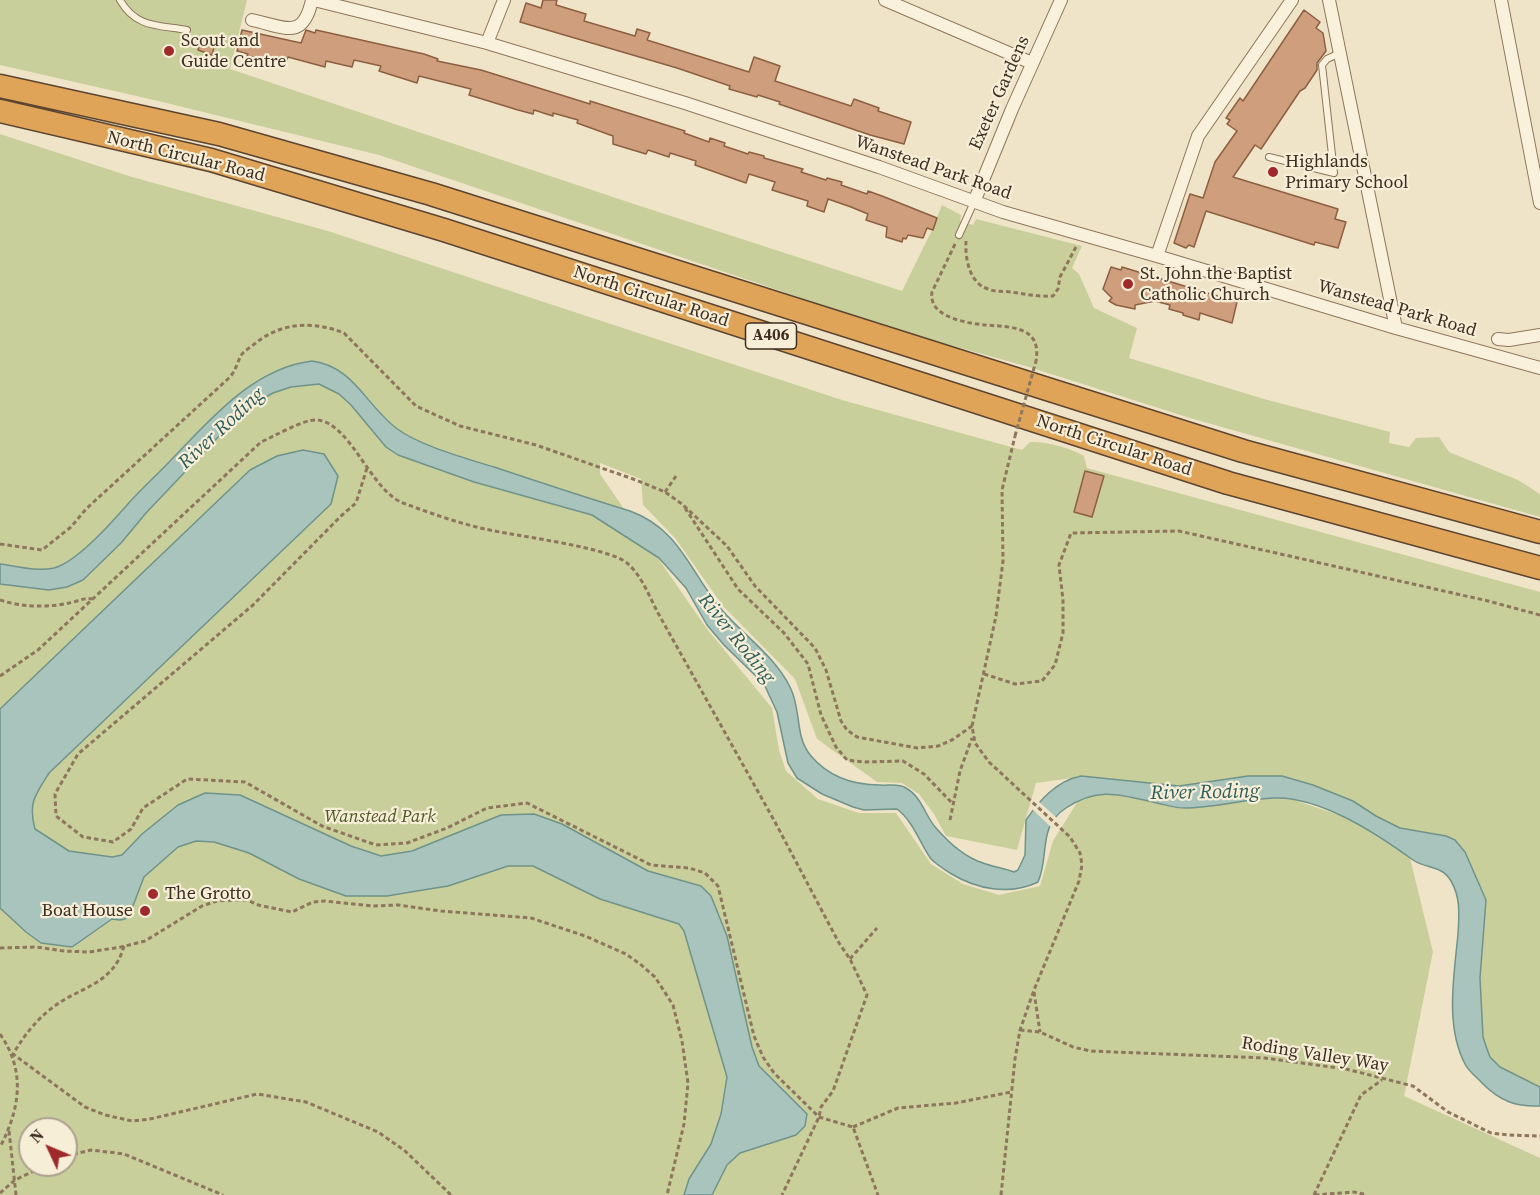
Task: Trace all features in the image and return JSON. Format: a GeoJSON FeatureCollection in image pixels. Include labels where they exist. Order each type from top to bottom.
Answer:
{"type":"FeatureCollection","features":[{"type":"Feature","properties":{"kind":"highway","name":"North Circular Road"},"geometry":{"type":"LineString","coordinates":[[0,86],[219,134],[431,194],[1243,451],[1540,532]]}},
{"type":"Feature","properties":{"kind":"highway","name":"North Circular Road"},"geometry":{"type":"LineString","coordinates":[[0,111],[233,167],[455,234],[1228,483],[1540,568]]}},
{"type":"Feature","properties":{"kind":"street"},"geometry":{"type":"LineString","coordinates":[[252,20],[291,28],[302,26],[313,0]]}},
{"type":"Feature","properties":{"kind":"street","name":"Wanstead Park Road"},"geometry":{"type":"LineString","coordinates":[[313,0],[487,43],[685,103],[879,167],[974,202],[1396,328],[1540,368]]}},
{"type":"Feature","properties":{"kind":"street"},"geometry":{"type":"LineString","coordinates":[[487,43],[504,0]]}},
{"type":"Feature","properties":{"kind":"street"},"geometry":{"type":"LineString","coordinates":[[885,0],[1032,63]]}},
{"type":"Feature","properties":{"kind":"street","name":"Exeter Gardens"},"geometry":{"type":"LineString","coordinates":[[974,202],[1061,0]]}},
{"type":"Feature","properties":{"kind":"street"},"geometry":{"type":"LineString","coordinates":[[1157,256],[1198,136],[1292,0]]}},
{"type":"Feature","properties":{"kind":"street"},"geometry":{"type":"LineString","coordinates":[[1329,0],[1396,328]]}},
{"type":"Feature","properties":{"kind":"street"},"geometry":{"type":"LineString","coordinates":[[1501,0],[1540,202]]}},
{"type":"Feature","properties":{"kind":"street"},"geometry":{"type":"LineString","coordinates":[[1498,339],[1509,340],[1540,335]]}},
{"type":"Feature","properties":{"kind":"lane"},"geometry":{"type":"LineString","coordinates":[[120,0],[128,13],[142,23],[187,30]]}},
{"type":"Feature","properties":{"kind":"lane"},"geometry":{"type":"LineString","coordinates":[[1269,156],[1334,173],[1322,65],[1327,59],[1341,53]]}},
{"type":"Feature","properties":{"kind":"lane"},"geometry":{"type":"LineString","coordinates":[[959,235],[974,202]]}},
{"type":"Feature","properties":{"kind":"path"},"geometry":{"type":"LineString","coordinates":[[966,255],[971,274],[982,287],[1040,297],[1053,296],[1082,234]]}},
{"type":"Feature","properties":{"kind":"path"},"geometry":{"type":"LineString","coordinates":[[959,235],[932,292],[933,305],[940,313],[963,320],[982,325],[1005,326],[1028,333],[1036,343],[1038,351],[1002,490],[1003,561],[996,616],[972,726],[973,738],[989,762],[1070,837],[1080,853],[1082,865],[1079,881],[1020,1030],[1001,1195]]}},
{"type":"Feature","properties":{"kind":"path"},"geometry":{"type":"LineString","coordinates":[[0,544],[42,550],[71,527],[86,509],[229,378],[235,372],[243,354],[273,331],[299,324],[337,330],[344,333],[416,406],[460,426],[536,445],[636,480],[665,492],[682,504],[727,546],[756,586],[815,648],[826,670],[842,721],[847,730],[857,737],[917,748],[938,746],[972,726]]}},
{"type":"Feature","properties":{"kind":"path"},"geometry":{"type":"LineString","coordinates":[[0,676],[38,650],[261,442],[316,420],[338,428],[367,468],[399,501],[475,526],[616,556],[626,562],[641,578],[839,943],[850,958],[867,995],[833,1090],[821,1107],[819,1117],[782,1195]]}},
{"type":"Feature","properties":{"kind":"path"},"geometry":{"type":"LineString","coordinates":[[367,468],[357,503],[341,516],[253,605],[78,754],[55,794],[56,816],[83,837],[112,842],[131,829],[143,808],[187,779],[245,782],[322,826],[376,845],[407,843],[447,828],[487,808],[527,803],[651,865],[689,868],[705,873],[718,886],[754,1036],[763,1057],[774,1073],[819,1117],[853,1127],[898,1108],[956,1103],[1012,1092]]}},
{"type":"Feature","properties":{"kind":"path"},"geometry":{"type":"LineString","coordinates":[[665,492],[676,476]]}},
{"type":"Feature","properties":{"kind":"path"},"geometry":{"type":"LineString","coordinates":[[682,504],[738,589],[784,633],[808,664],[822,715],[841,754],[847,760],[863,762],[903,760],[924,774],[953,804]]}},
{"type":"Feature","properties":{"kind":"path"},"geometry":{"type":"LineString","coordinates":[[984,674],[1015,684],[1042,681],[1055,666],[1063,633],[1063,600],[1059,565],[1071,533],[1179,531],[1477,598],[1540,615]]}},
{"type":"Feature","properties":{"kind":"path"},"geometry":{"type":"LineString","coordinates":[[0,600],[10,603],[52,605],[88,597],[92,599]]}},
{"type":"Feature","properties":{"kind":"path"},"geometry":{"type":"LineString","coordinates":[[950,820],[965,755],[973,738]]}},
{"type":"Feature","properties":{"kind":"path"},"geometry":{"type":"LineString","coordinates":[[0,948],[36,947],[89,952],[124,946],[145,941],[202,906],[217,901],[235,900],[247,900],[258,905],[292,912],[313,902],[325,901],[372,906],[398,905],[531,918],[585,936],[626,954],[655,977],[673,1005],[682,1041],[688,1083],[684,1124],[667,1195]]}},
{"type":"Feature","properties":{"kind":"path"},"geometry":{"type":"LineString","coordinates":[[850,958],[877,928]]}},
{"type":"Feature","properties":{"kind":"path"},"geometry":{"type":"LineString","coordinates":[[0,1147],[8,1131],[18,1092],[13,1054],[31,1025],[46,1012],[89,989],[108,974],[121,957],[124,946]]}},
{"type":"Feature","properties":{"kind":"path"},"geometry":{"type":"LineString","coordinates":[[1034,990],[1040,1032]]}},
{"type":"Feature","properties":{"kind":"path","name":"Roding Valley Way"},"geometry":{"type":"LineString","coordinates":[[1020,1030],[1040,1032],[1073,1047],[1090,1051],[1265,1058],[1346,1069],[1382,1080],[1393,1080],[1413,1086],[1448,1112],[1491,1132],[1508,1136],[1540,1136]]}},
{"type":"Feature","properties":{"kind":"path"},"geometry":{"type":"LineString","coordinates":[[0,1034],[13,1054],[85,1107],[105,1115],[132,1121],[150,1119],[257,1094],[306,1102],[378,1132],[404,1150],[452,1195]]}},
{"type":"Feature","properties":{"kind":"path"},"geometry":{"type":"LineString","coordinates":[[1367,1195],[1354,1192],[1314,1195],[1361,1095],[1382,1080]]}},
{"type":"Feature","properties":{"kind":"path"},"geometry":{"type":"LineString","coordinates":[[853,1127],[878,1195]]}},
{"type":"Feature","properties":{"kind":"path"},"geometry":{"type":"LineString","coordinates":[[8,1131],[16,1195]]}},
{"type":"Feature","properties":{"kind":"path"},"geometry":{"type":"LineString","coordinates":[[78,1153],[92,1150],[124,1154],[223,1195]]}},
{"type":"Feature","properties":{"kind":"path"},"geometry":{"type":"LineString","coordinates":[[0,1193],[21,1177]]}},
{"type":"Feature","properties":{"kind":"green space"},"geometry":{"type":"Polygon","coordinates":[[[0,0],[247,0],[230,69],[902,291],[942,205],[961,215],[960,221],[973,225],[976,219],[1082,246],[1072,268],[1079,274],[1094,308],[1137,328],[1129,358],[1264,399],[1390,432],[1389,443],[1409,447],[1416,438],[1439,437],[1449,452],[1518,480],[1540,494],[1540,517],[1190,418],[1029,367],[899,331],[379,155],[0,65],[0,0]]]}},
{"type":"Feature","properties":{"kind":"green space","name":"Wanstead Park"},"geometry":{"type":"Polygon","coordinates":[[[0,134],[132,177],[328,231],[842,400],[1022,450],[1030,442],[1058,446],[1084,456],[1087,468],[1540,592],[1540,1087],[1500,1067],[1490,1057],[1487,1049],[1483,1037],[1480,978],[1486,900],[1465,853],[1446,836],[1400,828],[1353,801],[1313,785],[1282,776],[1228,778],[1179,786],[1103,778],[1073,778],[1036,783],[1017,850],[946,836],[934,814],[919,794],[902,783],[877,782],[817,739],[795,679],[723,606],[675,538],[643,505],[641,479],[600,463],[600,474],[707,629],[772,708],[779,750],[786,771],[818,799],[859,813],[896,813],[931,864],[963,884],[999,895],[1040,886],[1053,841],[1078,801],[1100,793],[1141,799],[1182,809],[1273,798],[1294,800],[1348,818],[1410,858],[1433,952],[1404,1096],[1540,1158],[1540,1195],[0,1195],[0,584],[49,590],[83,580],[121,543],[146,513],[221,434],[255,403],[279,370],[263,378],[221,410],[99,535],[69,562],[52,569],[30,569],[0,564],[0,134]]]}},
{"type":"Feature","properties":{"kind":"water","name":"River Roding"},"geometry":{"type":"Polygon","coordinates":[[[312,361],[326,364],[349,378],[385,419],[417,440],[630,511],[661,529],[683,553],[721,609],[784,676],[794,696],[802,740],[811,756],[833,774],[851,781],[870,785],[903,786],[916,796],[932,823],[946,839],[957,849],[976,860],[1014,872],[1018,870],[1025,855],[1026,820],[1056,787],[1081,776],[1179,786],[1248,776],[1282,776],[1313,785],[1353,801],[1400,828],[1446,836],[1455,840],[1465,852],[1486,900],[1480,978],[1483,1037],[1490,1057],[1500,1067],[1540,1087],[1540,1106],[1516,1104],[1496,1095],[1465,1064],[1455,1034],[1452,1001],[1459,907],[1454,887],[1443,872],[1418,863],[1365,828],[1310,803],[1274,798],[1181,808],[1110,794],[1078,801],[1057,816],[1048,833],[1038,882],[1004,890],[982,887],[960,879],[931,859],[912,826],[897,809],[864,810],[853,807],[822,794],[797,778],[788,763],[777,712],[764,684],[707,625],[686,588],[659,558],[592,515],[474,482],[398,455],[386,447],[339,394],[319,384],[291,387],[273,393],[255,403],[221,434],[146,513],[121,543],[83,580],[67,587],[49,590],[0,584],[0,564],[47,569],[54,568],[73,558],[103,531],[234,398],[271,374],[312,361]]]}},
{"type":"Feature","properties":{"kind":"water"},"geometry":{"type":"Polygon","coordinates":[[[303,450],[324,454],[338,476],[331,504],[49,773],[34,800],[32,812],[35,829],[69,851],[112,857],[122,855],[142,834],[178,805],[205,793],[240,795],[351,846],[381,856],[412,851],[501,815],[534,814],[562,824],[648,871],[701,886],[711,896],[727,936],[752,1047],[759,1066],[807,1114],[805,1126],[796,1135],[740,1153],[727,1165],[712,1195],[684,1195],[689,1179],[711,1144],[721,1114],[727,1077],[684,931],[679,924],[600,899],[533,866],[508,866],[448,886],[387,896],[346,896],[299,879],[249,853],[214,842],[196,841],[178,847],[144,877],[131,911],[125,919],[112,919],[72,947],[41,943],[0,908],[0,709],[250,470],[277,456],[303,450]]]}},
{"type":"Feature","properties":{"kind":"pier"},"geometry":{"type":"Polygon","coordinates":[[[1037,800],[1058,819],[1052,828],[1032,809],[1037,800]]]}},
{"type":"Feature","properties":{"kind":"building"},"geometry":{"type":"Polygon","coordinates":[[[543,0],[557,0],[556,5],[586,14],[584,21],[635,36],[637,29],[650,33],[647,40],[749,72],[754,57],[780,66],[775,81],[851,106],[854,99],[879,108],[878,111],[911,122],[904,144],[870,135],[758,95],[757,97],[729,89],[730,86],[677,68],[520,22],[526,3],[541,8],[543,0]]]}},
{"type":"Feature","properties":{"kind":"building"},"geometry":{"type":"Polygon","coordinates":[[[1304,10],[1320,22],[1316,28],[1323,33],[1326,51],[1317,63],[1317,70],[1261,149],[1255,145],[1233,177],[1338,209],[1335,219],[1346,222],[1338,248],[1315,242],[1314,245],[1206,211],[1194,247],[1189,245],[1186,248],[1174,243],[1190,194],[1203,198],[1215,162],[1237,131],[1227,124],[1230,120],[1226,118],[1240,98],[1243,101],[1304,10]]]}},
{"type":"Feature","properties":{"kind":"building"},"geometry":{"type":"Polygon","coordinates":[[[242,30],[301,43],[306,30],[315,33],[316,30],[424,54],[438,59],[437,61],[481,70],[590,104],[590,101],[685,131],[684,133],[709,142],[710,138],[725,143],[724,146],[803,169],[801,172],[826,180],[827,178],[842,182],[841,185],[867,194],[868,191],[937,218],[933,230],[927,228],[923,238],[908,235],[906,239],[903,238],[902,242],[886,237],[887,227],[866,220],[868,214],[851,207],[828,199],[824,212],[807,206],[808,201],[772,190],[775,182],[749,174],[746,183],[695,165],[696,161],[670,153],[669,157],[648,150],[646,154],[613,144],[613,136],[577,123],[578,120],[553,113],[553,116],[534,110],[533,114],[518,110],[469,95],[471,89],[419,76],[417,83],[379,71],[381,66],[354,60],[352,67],[326,61],[325,67],[288,57],[286,63],[247,56],[248,54],[237,51],[242,30]]]}},
{"type":"Feature","properties":{"kind":"building","name":"Scout and Guide Centre"},"geometry":{"type":"Polygon","coordinates":[[[201,39],[215,43],[212,55],[198,50],[201,39]]]}},
{"type":"Feature","properties":{"kind":"building"},"geometry":{"type":"Polygon","coordinates":[[[1111,267],[1121,270],[1122,267],[1237,302],[1232,323],[1200,313],[1199,320],[1169,309],[1170,305],[1155,301],[1135,305],[1135,309],[1116,305],[1109,301],[1112,298],[1103,289],[1111,267]]]}},
{"type":"Feature","properties":{"kind":"building"},"geometry":{"type":"Polygon","coordinates":[[[1085,471],[1104,476],[1092,517],[1074,512],[1085,471]]]}},
{"type":"Feature","properties":{"kind":"place","name":"Scout and Guide Centre"},"geometry":{"type":"Point","coordinates":[169,51]}},
{"type":"Feature","properties":{"kind":"place","name":"Highlands Primary School"},"geometry":{"type":"Point","coordinates":[1273,172]}},
{"type":"Feature","properties":{"kind":"place","name":"St. John the Baptist Catholic Church"},"geometry":{"type":"Point","coordinates":[1128,284]}},
{"type":"Feature","properties":{"kind":"place","name":"The Grotto"},"geometry":{"type":"Point","coordinates":[153,894]}},
{"type":"Feature","properties":{"kind":"place","name":"Boat House"},"geometry":{"type":"Point","coordinates":[145,911]}}]}
